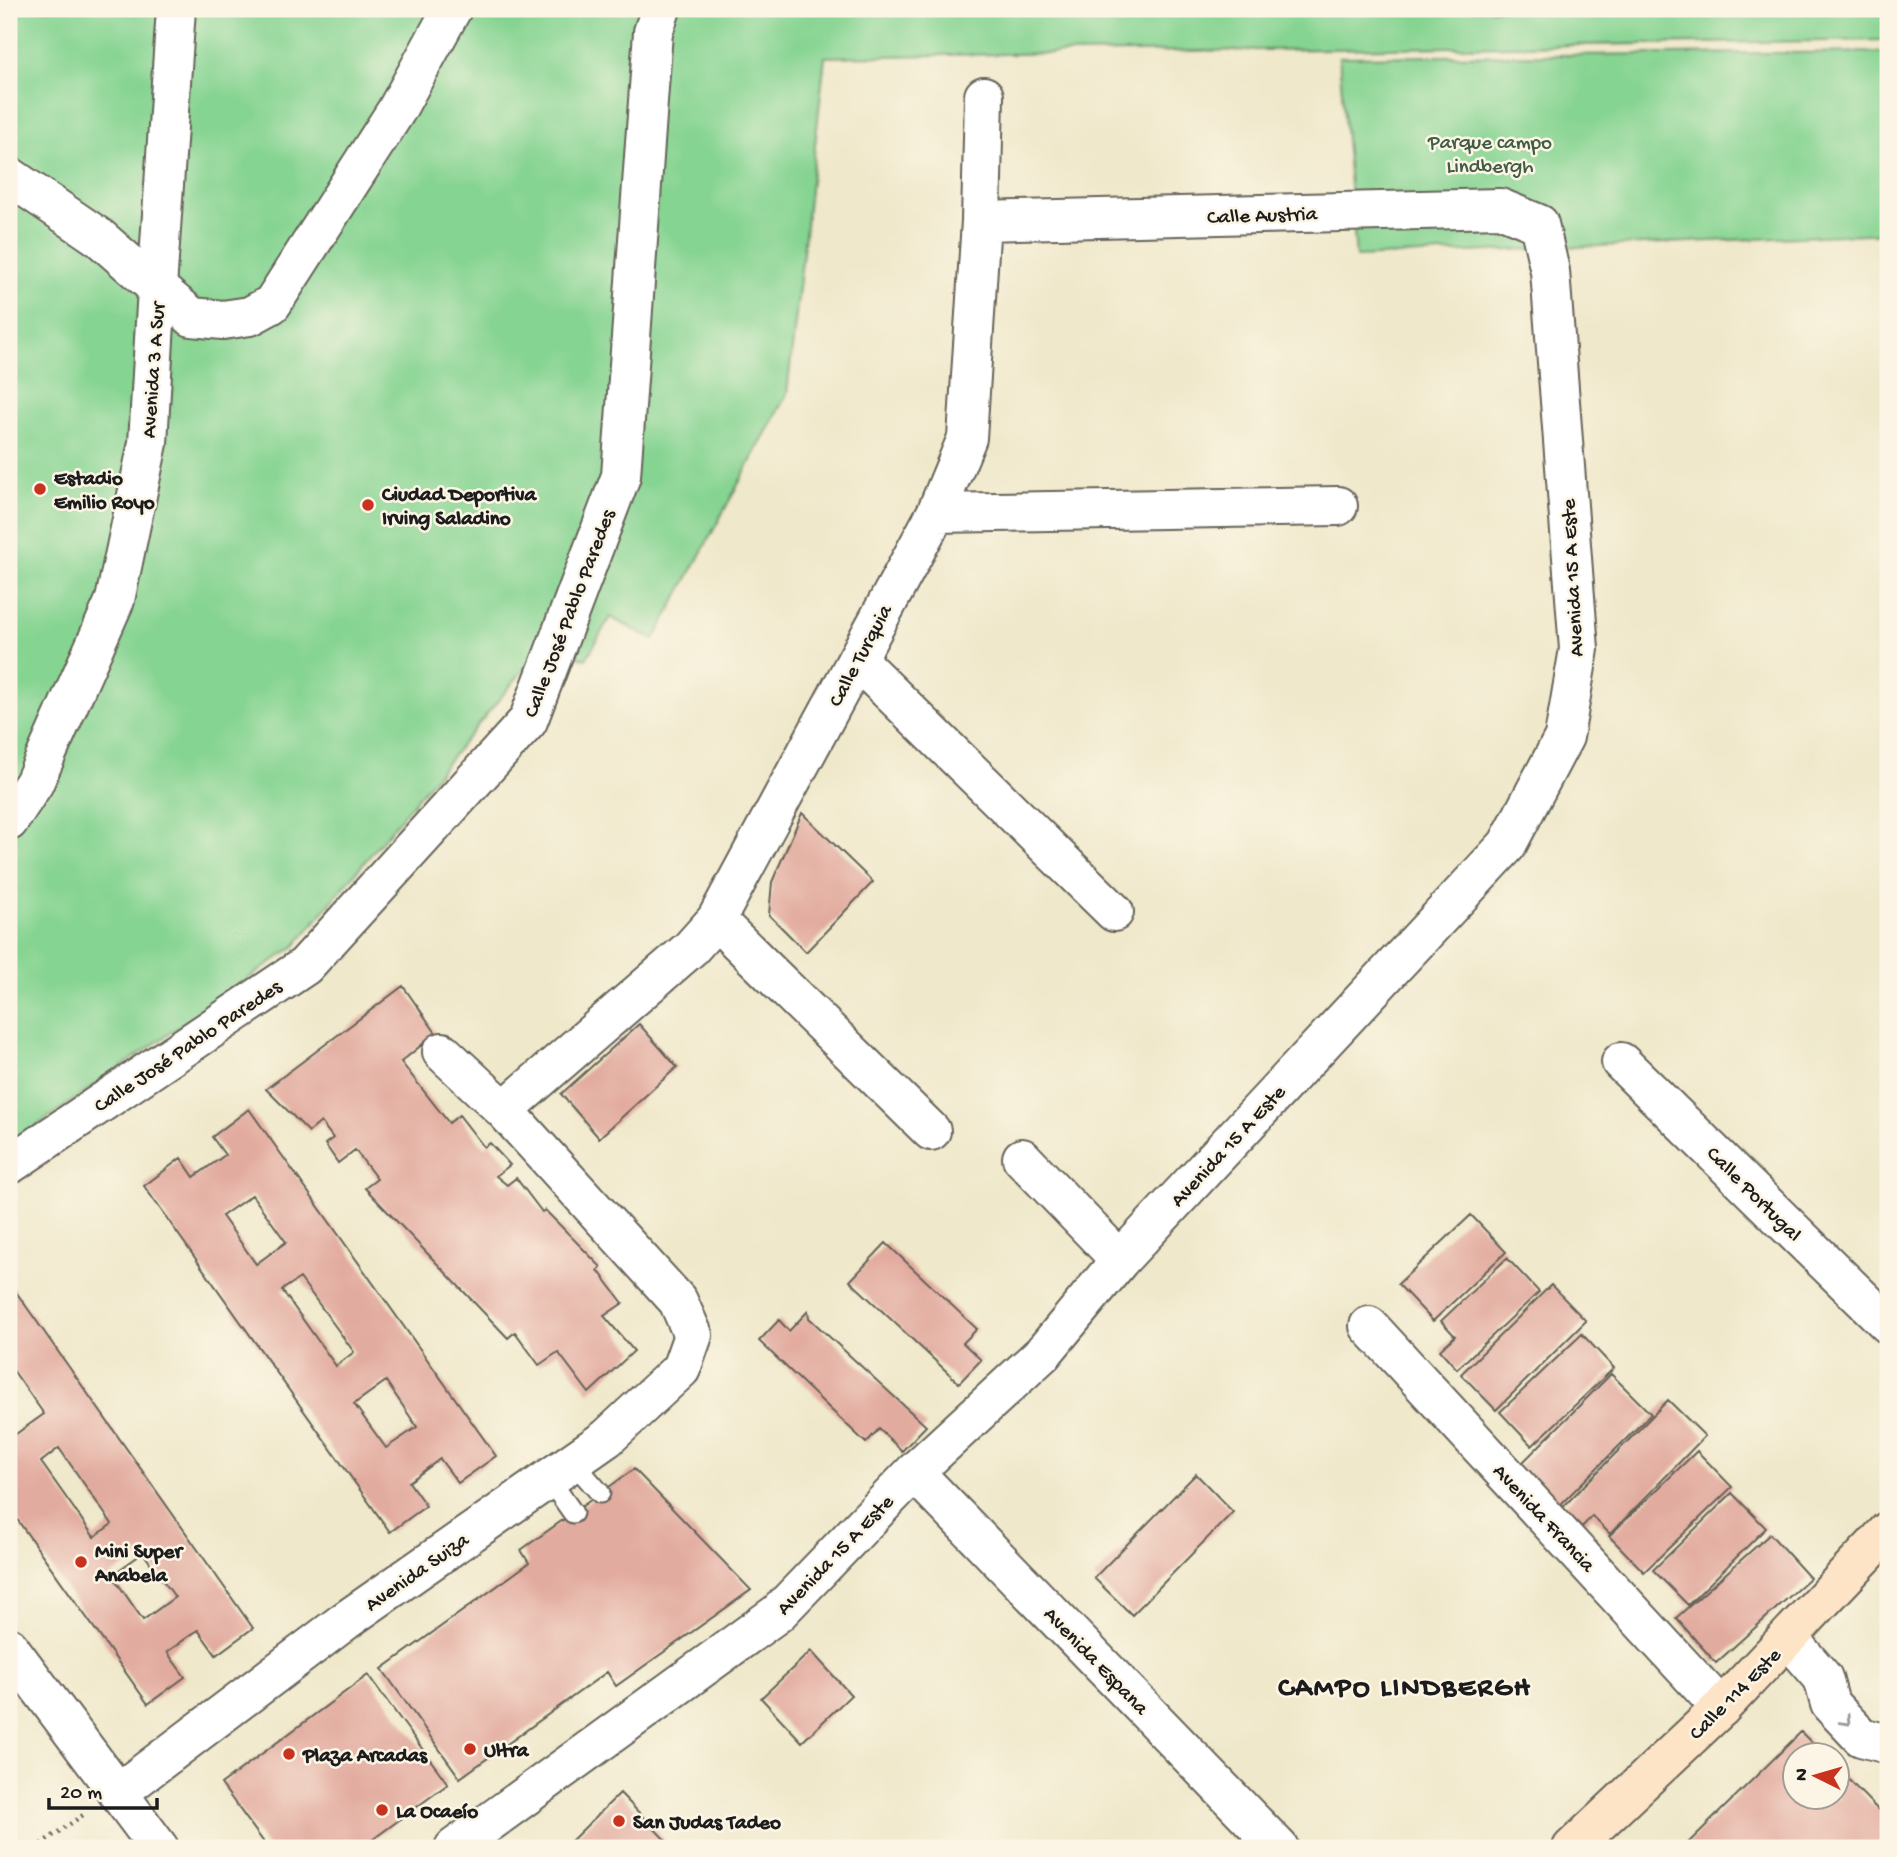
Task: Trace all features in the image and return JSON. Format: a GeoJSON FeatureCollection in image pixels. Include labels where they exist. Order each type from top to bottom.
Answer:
{"type":"FeatureCollection","features":[{"type":"Feature","properties":{"kind":"street"},"geometry":{"type":"LineString","coordinates":[[176,9],[157,288],[192,317],[223,320],[250,316],[272,304],[396,111],[452,9]]}},
{"type":"Feature","properties":{"kind":"street","name":"Calle José Pablo Paredes"},"geometry":{"type":"LineString","coordinates":[[9,1165],[305,966],[528,721],[621,476],[657,20]]}},
{"type":"Feature","properties":{"kind":"street","name":"Calle Turquia"},"geometry":{"type":"LineString","coordinates":[[504,1110],[691,948],[716,920],[936,513],[967,439],[981,222],[984,96]]}},
{"type":"Feature","properties":{"kind":"street","name":"Avenida 3 A Sur"},"geometry":{"type":"LineString","coordinates":[[9,176],[100,238],[157,288],[148,443],[115,600],[34,783],[9,821]]}},
{"type":"Feature","properties":{"kind":"street","name":"Calle Austria"},"geometry":{"type":"LineString","coordinates":[[981,222],[1500,208],[1539,224]]}},
{"type":"Feature","properties":{"kind":"street","name":"Avenida 15 A Este"},"geometry":{"type":"LineString","coordinates":[[454,1848],[778,1613],[914,1472],[1042,1353],[1120,1260],[1507,845],[1564,737],[1579,649],[1550,271],[1539,224]]}},
{"type":"Feature","properties":{"kind":"street"},"geometry":{"type":"LineString","coordinates":[[936,513],[1338,506]]}},
{"type":"Feature","properties":{"kind":"street"},"geometry":{"type":"LineString","coordinates":[[856,660],[1114,912]]}},
{"type":"Feature","properties":{"kind":"street"},"geometry":{"type":"LineString","coordinates":[[716,920],[931,1131]]}},
{"type":"Feature","properties":{"kind":"street"},"geometry":{"type":"LineString","coordinates":[[442,1052],[504,1110]]}},
{"type":"Feature","properties":{"kind":"street","name":"Calle Portugal"},"geometry":{"type":"LineString","coordinates":[[1621,1062],[1888,1324]]}},
{"type":"Feature","properties":{"kind":"street","name":"Avenida Suiza"},"geometry":{"type":"LineString","coordinates":[[119,1792],[345,1621],[607,1438],[681,1369],[694,1335],[678,1301],[504,1110]]}},
{"type":"Feature","properties":{"kind":"street"},"geometry":{"type":"LineString","coordinates":[[1022,1158],[1120,1260]]}},
{"type":"Feature","properties":{"kind":"street","name":"Avenida Francia"},"geometry":{"type":"LineString","coordinates":[[1369,1326],[1721,1708]]}},
{"type":"Feature","properties":{"kind":"street","name":"Avenida Espana"},"geometry":{"type":"LineString","coordinates":[[914,1472],[1279,1848]]}},
{"type":"Feature","properties":{"kind":"street","name":"Calle 114 Este"},"geometry":{"type":"LineString","coordinates":[[1572,1848],[1721,1708],[1789,1639],[1888,1531]]}},
{"type":"Feature","properties":{"kind":"street"},"geometry":{"type":"LineString","coordinates":[[1789,1639],[1823,1678],[1830,1704],[1861,1737],[1888,1744]]}},
{"type":"Feature","properties":{"kind":"street"},"geometry":{"type":"LineString","coordinates":[[9,1647],[159,1848]]}},
{"type":"Feature","properties":{"kind":"lane"},"geometry":{"type":"LineString","coordinates":[[561,1470],[600,1493]]}},
{"type":"Feature","properties":{"kind":"lane"},"geometry":{"type":"LineString","coordinates":[[561,1470],[573,1513]]}},
{"type":"Feature","properties":{"kind":"path"},"geometry":{"type":"LineString","coordinates":[[35,1848],[119,1792]]}},
{"type":"Feature","properties":{"kind":"green space","name":"Ciudad Deportiva Irving Saladino"},"geometry":{"type":"Polygon","coordinates":[[[9,9],[1888,9],[1888,40],[825,57],[787,394],[654,640],[610,617],[586,659],[544,645],[295,946],[9,1145],[9,9]]]}},
{"type":"Feature","properties":{"kind":"green space","name":"Parque campo Lindbergh"},"geometry":{"type":"Polygon","coordinates":[[[1888,52],[1888,233],[1356,257],[1339,57],[1888,52]]]}},
{"type":"Feature","properties":{"kind":"building"},"geometry":{"type":"Polygon","coordinates":[[[802,813],[873,882],[806,952],[769,915],[772,882],[802,813]]]}},
{"type":"Feature","properties":{"kind":"building"},"geometry":{"type":"Polygon","coordinates":[[[403,986],[436,1033],[401,1062],[449,1123],[459,1115],[484,1147],[490,1143],[510,1165],[496,1176],[507,1185],[516,1178],[542,1212],[545,1210],[601,1267],[598,1270],[623,1303],[604,1316],[634,1351],[589,1393],[558,1352],[539,1365],[515,1332],[508,1338],[365,1188],[377,1179],[355,1150],[338,1163],[325,1144],[333,1138],[321,1122],[309,1132],[266,1089],[403,986]]]}},
{"type":"Feature","properties":{"kind":"building"},"geometry":{"type":"Polygon","coordinates":[[[639,1024],[677,1067],[599,1138],[561,1094],[639,1024]]]}},
{"type":"Feature","properties":{"kind":"building"},"geometry":{"type":"Polygon","coordinates":[[[249,1109],[496,1456],[458,1483],[440,1459],[409,1482],[426,1506],[390,1532],[144,1186],[181,1158],[194,1177],[225,1155],[212,1137],[249,1109]],[[252,1195],[222,1216],[256,1264],[286,1242],[252,1195]],[[300,1278],[282,1290],[336,1366],[354,1352],[300,1278]],[[386,1381],[354,1404],[386,1448],[417,1427],[386,1381]]]}},
{"type":"Feature","properties":{"kind":"building"},"geometry":{"type":"Polygon","coordinates":[[[1471,1215],[1506,1252],[1433,1321],[1398,1284],[1471,1215]]]}},
{"type":"Feature","properties":{"kind":"building"},"geometry":{"type":"Polygon","coordinates":[[[886,1243],[977,1329],[963,1343],[981,1360],[959,1383],[850,1281],[886,1243]]]}},
{"type":"Feature","properties":{"kind":"building"},"geometry":{"type":"Polygon","coordinates":[[[1507,1258],[1539,1292],[1457,1369],[1440,1350],[1455,1336],[1441,1321],[1507,1258]]]}},
{"type":"Feature","properties":{"kind":"building"},"geometry":{"type":"Polygon","coordinates":[[[9,1282],[253,1628],[216,1655],[198,1630],[167,1652],[185,1677],[148,1704],[9,1508],[9,1429],[13,1436],[44,1414],[9,1367],[9,1282]],[[59,1448],[41,1462],[94,1537],[112,1524],[59,1448]],[[143,1553],[112,1575],[143,1620],[175,1597],[143,1553]]]}},
{"type":"Feature","properties":{"kind":"building"},"geometry":{"type":"Polygon","coordinates":[[[1551,1285],[1586,1321],[1496,1410],[1461,1374],[1551,1285]]]}},
{"type":"Feature","properties":{"kind":"building"},"geometry":{"type":"Polygon","coordinates":[[[808,1311],[809,1318],[926,1426],[902,1451],[879,1429],[866,1443],[759,1341],[779,1320],[789,1331],[808,1311]]]}},
{"type":"Feature","properties":{"kind":"building"},"geometry":{"type":"Polygon","coordinates":[[[1582,1334],[1614,1368],[1532,1446],[1500,1412],[1582,1334]]]}},
{"type":"Feature","properties":{"kind":"building"},"geometry":{"type":"Polygon","coordinates":[[[1611,1374],[1651,1414],[1558,1507],[1518,1467],[1611,1374]]]}},
{"type":"Feature","properties":{"kind":"building"},"geometry":{"type":"Polygon","coordinates":[[[1668,1400],[1705,1436],[1610,1534],[1592,1516],[1582,1527],[1562,1508],[1668,1400]]]}},
{"type":"Feature","properties":{"kind":"building"},"geometry":{"type":"Polygon","coordinates":[[[1697,1451],[1732,1487],[1644,1572],[1609,1536],[1697,1451]]]}},
{"type":"Feature","properties":{"kind":"building"},"geometry":{"type":"Polygon","coordinates":[[[634,1469],[751,1590],[616,1686],[607,1672],[460,1778],[382,1669],[529,1563],[521,1550],[634,1469]]]}},
{"type":"Feature","properties":{"kind":"building"},"geometry":{"type":"Polygon","coordinates":[[[1196,1474],[1233,1512],[1132,1615],[1094,1578],[1196,1474]]]}},
{"type":"Feature","properties":{"kind":"building"},"geometry":{"type":"Polygon","coordinates":[[[1732,1493],[1766,1528],[1688,1605],[1653,1570],[1732,1493]]]}},
{"type":"Feature","properties":{"kind":"building"},"geometry":{"type":"Polygon","coordinates":[[[1770,1534],[1810,1578],[1716,1663],[1676,1618],[1770,1534]]]}},
{"type":"Feature","properties":{"kind":"building"},"geometry":{"type":"Polygon","coordinates":[[[811,1651],[851,1695],[802,1742],[761,1698],[811,1651]]]}},
{"type":"Feature","properties":{"kind":"building"},"geometry":{"type":"Polygon","coordinates":[[[368,1675],[448,1784],[361,1848],[268,1848],[221,1784],[368,1675]]]}},
{"type":"Feature","properties":{"kind":"building"},"geometry":{"type":"Polygon","coordinates":[[[1801,1732],[1811,1742],[1791,1742],[1801,1732]]]}},
{"type":"Feature","properties":{"kind":"building"},"geometry":{"type":"Polygon","coordinates":[[[1782,1751],[1782,1812],[1852,1812],[1852,1783],[1888,1820],[1888,1848],[1683,1848],[1782,1751]]]}},
{"type":"Feature","properties":{"kind":"building","name":"San Judas Tadeo"},"geometry":{"type":"Polygon","coordinates":[[[620,1793],[673,1848],[564,1848],[620,1793]]]}},
{"type":"Feature","properties":{"kind":"place","name":"Estadio Emilio Royo"},"geometry":{"type":"Point","coordinates":[40,489]}},
{"type":"Feature","properties":{"kind":"place","name":"Ciudad Deportiva Irving Saladino"},"geometry":{"type":"Point","coordinates":[368,505]}},
{"type":"Feature","properties":{"kind":"place","name":"Mini Super Anabela"},"geometry":{"type":"Point","coordinates":[81,1562]}},
{"type":"Feature","properties":{"kind":"place","name":"Ultra"},"geometry":{"type":"Point","coordinates":[470,1749]}},
{"type":"Feature","properties":{"kind":"place","name":"Plaza Arcadas"},"geometry":{"type":"Point","coordinates":[289,1754]}},
{"type":"Feature","properties":{"kind":"place","name":"La Ocaeío"},"geometry":{"type":"Point","coordinates":[382,1810]}},
{"type":"Feature","properties":{"kind":"place","name":"San Judas Tadeo"},"geometry":{"type":"Point","coordinates":[619,1821]}},
{"type":"Feature","properties":{"kind":"district","name":"CAMPO LINDBERGH"},"geometry":{"type":"Point","coordinates":[1405,1685]}}]}
